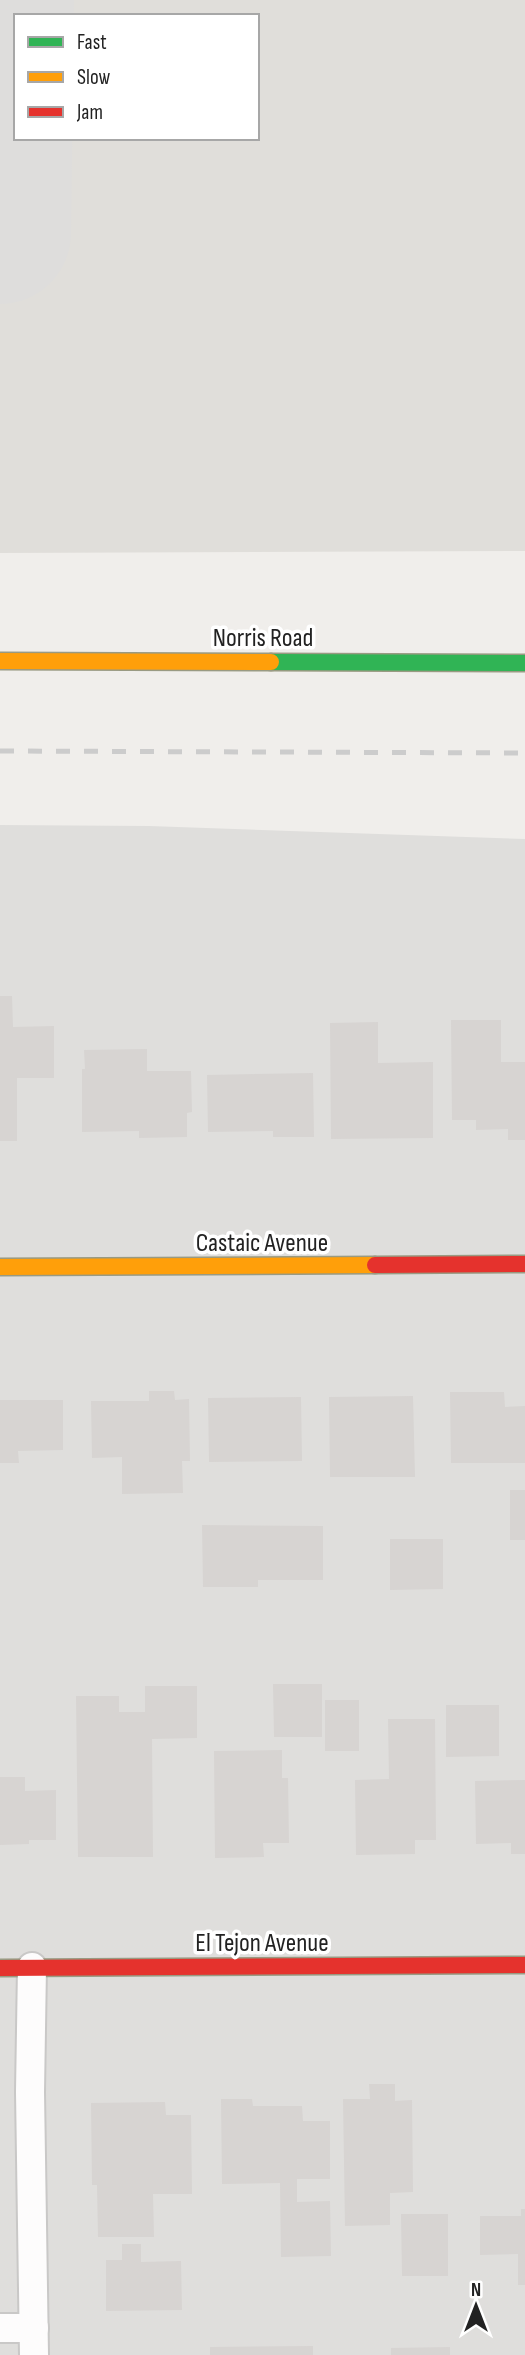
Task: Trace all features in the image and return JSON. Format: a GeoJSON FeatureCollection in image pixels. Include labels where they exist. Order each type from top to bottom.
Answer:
{"type":"FeatureCollection","features":[{"type":"Feature","properties":{"kind":"street","name":"Norris Road"},"geometry":{"type":"LineString","coordinates":[[0,661],[525,663]]}},
{"type":"Feature","properties":{"kind":"street","name":"Castaic Avenue"},"geometry":{"type":"LineString","coordinates":[[0,1267],[525,1264]]}},
{"type":"Feature","properties":{"kind":"street","name":"El Tejon Avenue"},"geometry":{"type":"LineString","coordinates":[[0,1968],[525,1965]]}},
{"type":"Feature","properties":{"kind":"lane"},"geometry":{"type":"LineString","coordinates":[[0,2328],[34,2342],[30,2092],[32,1968]]}},
{"type":"Feature","properties":{"kind":"shaded area"},"geometry":{"type":"Polygon","coordinates":[[[0,0],[525,0],[525,551],[0,553],[0,0]]]}},
{"type":"Feature","properties":{"kind":"shaded area"},"geometry":{"type":"Polygon","coordinates":[[[0,825],[149,826],[525,839],[525,2355],[0,2355],[0,825]]]}},
{"type":"Feature","properties":{"kind":"building"},"geometry":{"type":"Polygon","coordinates":[[[0,996],[12,996],[13,1027],[54,1026],[54,1078],[17,1078],[17,1141],[0,1141],[0,996]]]}},
{"type":"Feature","properties":{"kind":"building"},"geometry":{"type":"Polygon","coordinates":[[[451,1020],[501,1020],[501,1062],[525,1062],[525,1140],[508,1140],[508,1129],[476,1130],[476,1120],[452,1120],[451,1020]]]}},
{"type":"Feature","properties":{"kind":"building"},"geometry":{"type":"Polygon","coordinates":[[[378,1022],[378,1063],[433,1062],[433,1138],[331,1139],[330,1023],[378,1022]]]}},
{"type":"Feature","properties":{"kind":"building"},"geometry":{"type":"Polygon","coordinates":[[[147,1049],[147,1071],[191,1071],[192,1112],[187,1113],[187,1137],[139,1138],[139,1131],[82,1132],[84,1050],[147,1049]]]}},
{"type":"Feature","properties":{"kind":"building"},"geometry":{"type":"Polygon","coordinates":[[[313,1073],[314,1137],[273,1137],[273,1131],[208,1132],[207,1075],[313,1073]]]}},
{"type":"Feature","properties":{"kind":"building"},"geometry":{"type":"Polygon","coordinates":[[[149,1391],[174,1391],[175,1400],[189,1399],[190,1461],[182,1461],[183,1493],[122,1494],[122,1457],[92,1458],[91,1401],[149,1401],[149,1391]]]}},
{"type":"Feature","properties":{"kind":"building"},"geometry":{"type":"Polygon","coordinates":[[[450,1392],[504,1392],[505,1407],[525,1406],[525,1463],[451,1463],[450,1392]]]}},
{"type":"Feature","properties":{"kind":"building"},"geometry":{"type":"Polygon","coordinates":[[[413,1396],[415,1477],[330,1477],[329,1397],[413,1396]]]}},
{"type":"Feature","properties":{"kind":"building"},"geometry":{"type":"Polygon","coordinates":[[[301,1397],[302,1461],[209,1462],[208,1398],[301,1397]]]}},
{"type":"Feature","properties":{"kind":"building"},"geometry":{"type":"Polygon","coordinates":[[[0,1400],[63,1400],[63,1450],[18,1451],[19,1463],[0,1463],[0,1400]]]}},
{"type":"Feature","properties":{"kind":"building"},"geometry":{"type":"Polygon","coordinates":[[[510,1490],[525,1490],[525,1540],[510,1540],[510,1490]]]}},
{"type":"Feature","properties":{"kind":"building"},"geometry":{"type":"Polygon","coordinates":[[[202,1525],[323,1526],[323,1580],[258,1580],[258,1587],[203,1587],[202,1525]]]}},
{"type":"Feature","properties":{"kind":"building"},"geometry":{"type":"Polygon","coordinates":[[[390,1539],[443,1539],[443,1589],[390,1590],[390,1539]]]}},
{"type":"Feature","properties":{"kind":"building"},"geometry":{"type":"Polygon","coordinates":[[[273,1684],[322,1684],[322,1737],[274,1737],[273,1684]]]}},
{"type":"Feature","properties":{"kind":"building"},"geometry":{"type":"Polygon","coordinates":[[[145,1686],[197,1686],[197,1738],[152,1739],[153,1857],[78,1857],[76,1696],[119,1696],[119,1712],[145,1712],[145,1686]]]}},
{"type":"Feature","properties":{"kind":"building"},"geometry":{"type":"Polygon","coordinates":[[[325,1700],[359,1700],[359,1751],[325,1751],[325,1700]]]}},
{"type":"Feature","properties":{"kind":"building"},"geometry":{"type":"Polygon","coordinates":[[[446,1705],[499,1705],[499,1756],[446,1757],[446,1705]]]}},
{"type":"Feature","properties":{"kind":"building"},"geometry":{"type":"Polygon","coordinates":[[[388,1719],[435,1719],[436,1840],[415,1840],[415,1854],[356,1855],[355,1780],[389,1779],[388,1719]]]}},
{"type":"Feature","properties":{"kind":"building"},"geometry":{"type":"Polygon","coordinates":[[[282,1750],[282,1778],[288,1778],[289,1843],[263,1843],[264,1857],[215,1858],[214,1751],[282,1750]]]}},
{"type":"Feature","properties":{"kind":"building"},"geometry":{"type":"Polygon","coordinates":[[[0,1777],[25,1777],[25,1791],[56,1790],[56,1840],[29,1840],[29,1844],[0,1845],[0,1777]]]}},
{"type":"Feature","properties":{"kind":"building"},"geometry":{"type":"Polygon","coordinates":[[[525,1780],[525,1854],[511,1854],[511,1843],[476,1844],[475,1781],[525,1780]]]}},
{"type":"Feature","properties":{"kind":"building"},"geometry":{"type":"Polygon","coordinates":[[[369,2084],[395,2084],[395,2101],[412,2100],[413,2192],[390,2193],[390,2225],[345,2226],[343,2099],[370,2099],[369,2084]]]}},
{"type":"Feature","properties":{"kind":"building"},"geometry":{"type":"Polygon","coordinates":[[[221,2099],[252,2099],[253,2106],[302,2106],[303,2121],[330,2121],[330,2179],[297,2179],[297,2202],[330,2201],[331,2256],[281,2257],[280,2183],[222,2184],[221,2099]]]}},
{"type":"Feature","properties":{"kind":"building"},"geometry":{"type":"Polygon","coordinates":[[[165,2102],[166,2115],[191,2115],[192,2194],[153,2194],[154,2237],[98,2237],[97,2185],[92,2185],[91,2103],[165,2102]]]}},
{"type":"Feature","properties":{"kind":"building"},"geometry":{"type":"Polygon","coordinates":[[[521,2209],[525,2209],[525,2285],[518,2285],[518,2254],[480,2255],[480,2216],[521,2216],[521,2209]]]}},
{"type":"Feature","properties":{"kind":"building"},"geometry":{"type":"Polygon","coordinates":[[[401,2214],[448,2214],[448,2276],[402,2276],[401,2214]]]}},
{"type":"Feature","properties":{"kind":"building"},"geometry":{"type":"Polygon","coordinates":[[[122,2244],[141,2244],[141,2262],[181,2261],[182,2310],[106,2311],[106,2260],[122,2260],[122,2244]]]}},
{"type":"Feature","properties":{"kind":"building"},"geometry":{"type":"Polygon","coordinates":[[[313,2346],[313,2355],[210,2355],[210,2347],[313,2346]]]}},
{"type":"Feature","properties":{"kind":"building"},"geometry":{"type":"Polygon","coordinates":[[[450,2347],[450,2355],[391,2355],[391,2348],[450,2347]]]}},
{"type":"Feature","properties":{"kind":"taxiway"},"geometry":{"type":"LineString","coordinates":[[0,233],[3,0]]}},
{"type":"Feature","properties":{"kind":"railway"},"geometry":{"type":"LineString","coordinates":[[0,751],[525,753]]}},
{"type":"Feature","properties":{"kind":"traffic: fast"},"geometry":{"type":"LineString","coordinates":[[271,662],[525,663]]}},
{"type":"Feature","properties":{"kind":"traffic: slow"},"geometry":{"type":"LineString","coordinates":[[0,661],[271,662]]}},
{"type":"Feature","properties":{"kind":"traffic: slow"},"geometry":{"type":"LineString","coordinates":[[0,1267],[375,1265]]}},
{"type":"Feature","properties":{"kind":"traffic: jam"},"geometry":{"type":"LineString","coordinates":[[375,1265],[525,1264]]}},
{"type":"Feature","properties":{"kind":"traffic: jam"},"geometry":{"type":"LineString","coordinates":[[0,1968],[525,1965]]}}]}
